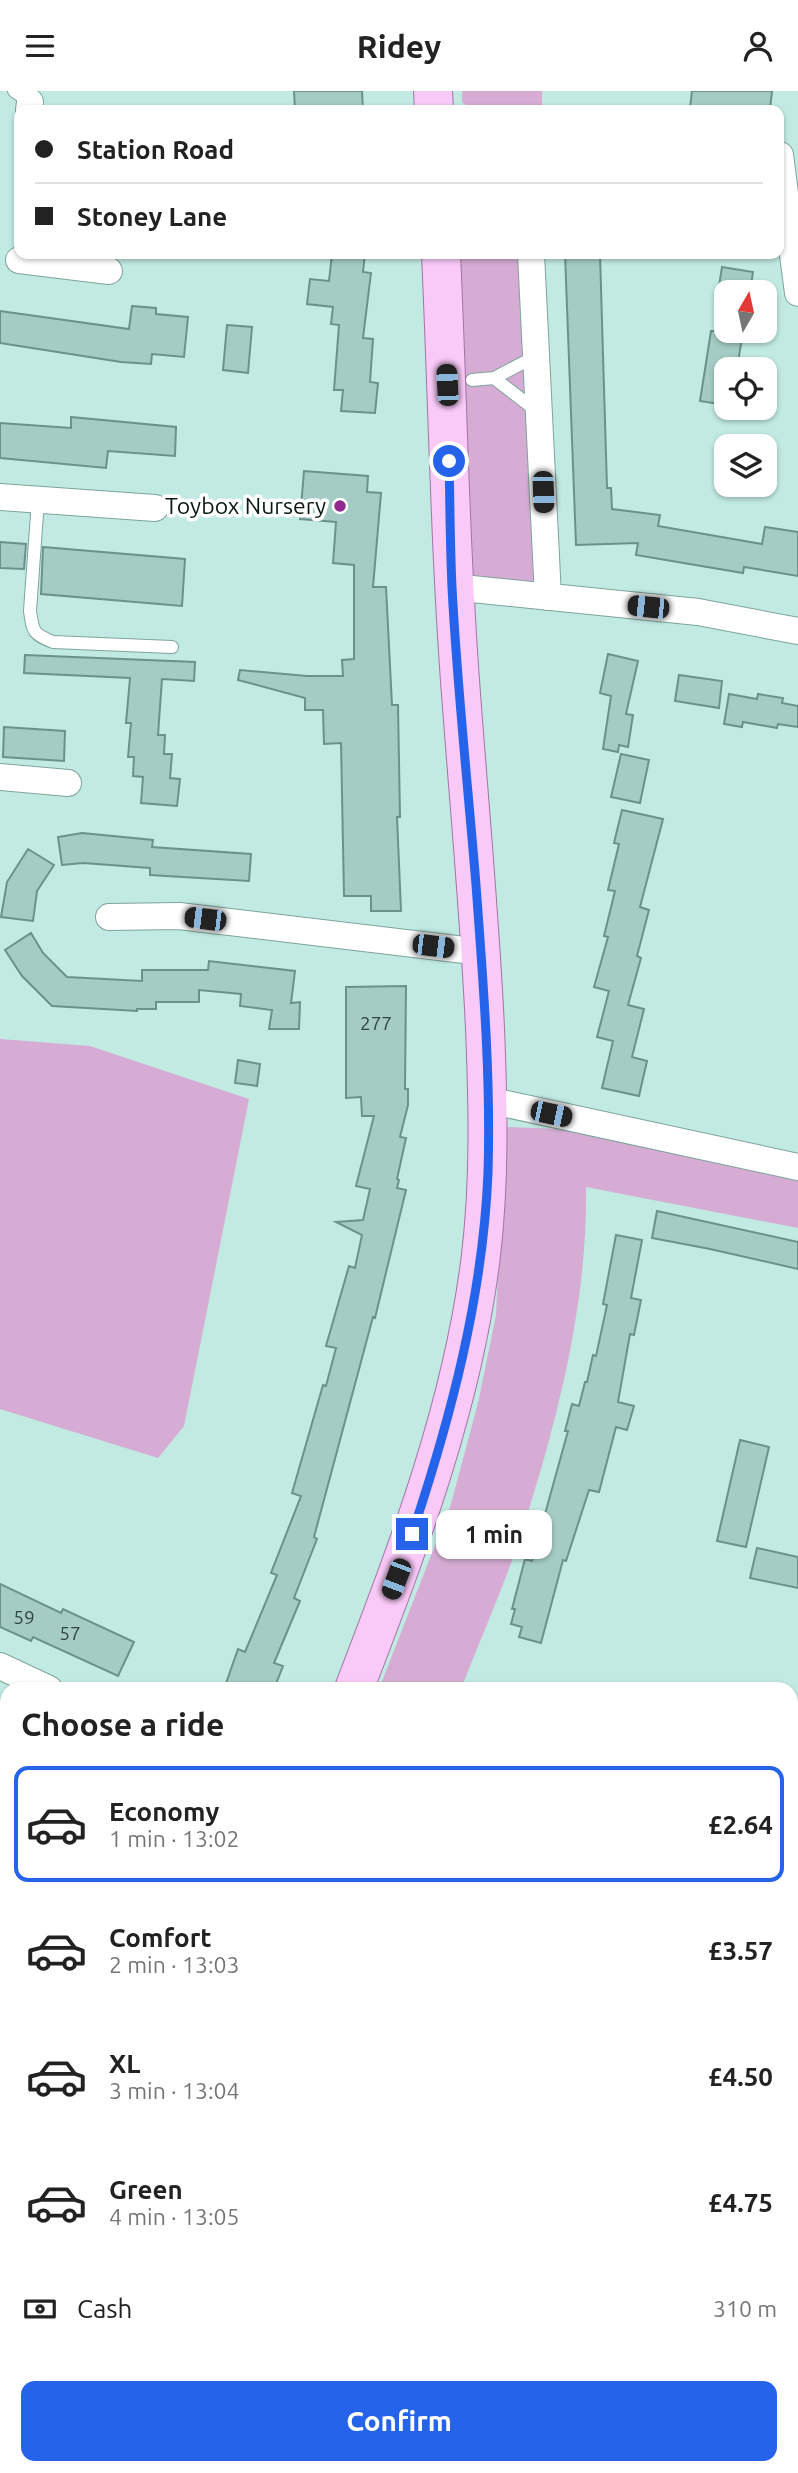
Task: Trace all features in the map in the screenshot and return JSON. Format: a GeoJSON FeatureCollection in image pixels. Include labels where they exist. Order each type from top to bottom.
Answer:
{"type":"FeatureCollection","features":[{"type":"Feature","properties":{"kind":"main road"},"geometry":{"type":"LineString","coordinates":[[357,1682],[437,1462],[467,1336],[482,1241],[488,1173],[488,1100],[481,951],[452,587],[441,259]]}},
{"type":"Feature","properties":{"kind":"street"},"geometry":{"type":"LineString","coordinates":[[786,155],[798,293]]}},
{"type":"Feature","properties":{"kind":"street"},"geometry":{"type":"LineString","coordinates":[[27,259],[109,271]]}},
{"type":"Feature","properties":{"kind":"street"},"geometry":{"type":"LineString","coordinates":[[531,259],[548,597]]}},
{"type":"Feature","properties":{"kind":"street"},"geometry":{"type":"LineString","coordinates":[[0,497],[155,508]]}},
{"type":"Feature","properties":{"kind":"street"},"geometry":{"type":"LineString","coordinates":[[452,587],[698,613],[798,631]]}},
{"type":"Feature","properties":{"kind":"street"},"geometry":{"type":"LineString","coordinates":[[0,777],[68,783]]}},
{"type":"Feature","properties":{"kind":"street"},"geometry":{"type":"LineString","coordinates":[[109,917],[179,916],[481,951]]}},
{"type":"Feature","properties":{"kind":"street"},"geometry":{"type":"LineString","coordinates":[[488,1100],[798,1167]]}},
{"type":"Feature","properties":{"kind":"street"},"geometry":{"type":"LineString","coordinates":[[0,1666],[34,1682]]}},
{"type":"Feature","properties":{"kind":"lane"},"geometry":{"type":"LineString","coordinates":[[472,380],[494,378],[538,355]]}},
{"type":"Feature","properties":{"kind":"lane"},"geometry":{"type":"LineString","coordinates":[[494,378],[540,414]]}},
{"type":"Feature","properties":{"kind":"lane"},"geometry":{"type":"LineString","coordinates":[[38,499],[30,611],[33,630],[40,637],[53,642],[172,647]]}},
{"type":"Feature","properties":{"kind":"shaded area"},"geometry":{"type":"Polygon","coordinates":[[[462,91],[542,91],[542,105],[465,105],[462,102],[462,91]]]}},
{"type":"Feature","properties":{"kind":"shaded area"},"geometry":{"type":"Polygon","coordinates":[[[458,259],[518,259],[539,584],[471,578],[458,259]]]}},
{"type":"Feature","properties":{"kind":"shaded area"},"geometry":{"type":"Polygon","coordinates":[[[0,1039],[90,1046],[249,1099],[184,1426],[158,1458],[0,1409],[0,1039]]]}},
{"type":"Feature","properties":{"kind":"shaded area"},"geometry":{"type":"Polygon","coordinates":[[[505,1127],[561,1129],[798,1178],[798,1228],[586,1187],[582,1272],[559,1401],[517,1546],[464,1682],[382,1682],[451,1504],[478,1403],[496,1315],[505,1127]]]}},
{"type":"Feature","properties":{"kind":"building"},"geometry":{"type":"Polygon","coordinates":[[[294,91],[362,91],[363,105],[295,105],[294,91]]]}},
{"type":"Feature","properties":{"kind":"building"},"geometry":{"type":"Polygon","coordinates":[[[692,91],[772,91],[771,105],[690,105],[692,91]]]}},
{"type":"Feature","properties":{"kind":"building"},"geometry":{"type":"Polygon","coordinates":[[[331,259],[364,259],[363,272],[371,273],[363,338],[373,339],[370,382],[378,383],[375,413],[341,411],[343,390],[334,390],[339,325],[331,324],[333,307],[307,304],[310,279],[329,281],[331,259]]]}},
{"type":"Feature","properties":{"kind":"building"},"geometry":{"type":"Polygon","coordinates":[[[565,259],[600,259],[607,488],[611,488],[612,509],[660,515],[658,526],[762,544],[765,527],[798,532],[798,576],[744,567],[743,573],[636,555],[638,543],[576,545],[565,259]]]}},
{"type":"Feature","properties":{"kind":"building"},"geometry":{"type":"Polygon","coordinates":[[[722,267],[753,272],[752,280],[720,280],[722,267]]]}},
{"type":"Feature","properties":{"kind":"building"},"geometry":{"type":"Polygon","coordinates":[[[132,306],[156,308],[156,314],[188,317],[184,357],[152,354],[151,364],[121,362],[0,343],[0,311],[129,329],[132,306]]]}},
{"type":"Feature","properties":{"kind":"building"},"geometry":{"type":"Polygon","coordinates":[[[227,325],[252,327],[248,373],[223,370],[227,325]]]}},
{"type":"Feature","properties":{"kind":"building"},"geometry":{"type":"Polygon","coordinates":[[[711,331],[714,331],[714,343],[741,343],[739,357],[714,357],[714,403],[700,401],[711,331]]]}},
{"type":"Feature","properties":{"kind":"building"},"geometry":{"type":"Polygon","coordinates":[[[71,417],[176,427],[175,456],[108,451],[106,468],[0,458],[0,423],[71,428],[71,417]]]}},
{"type":"Feature","properties":{"kind":"building"},"geometry":{"type":"Polygon","coordinates":[[[304,471],[368,476],[367,492],[381,493],[373,587],[386,587],[392,705],[398,705],[400,817],[397,817],[401,911],[371,911],[371,896],[344,896],[341,743],[324,744],[323,710],[305,710],[305,698],[238,680],[240,670],[343,676],[342,660],[354,659],[354,565],[333,563],[336,522],[300,519],[304,471]]]}},
{"type":"Feature","properties":{"kind":"building"},"geometry":{"type":"Polygon","coordinates":[[[0,542],[26,544],[24,569],[0,568],[0,542]]]}},
{"type":"Feature","properties":{"kind":"building"},"geometry":{"type":"Polygon","coordinates":[[[43,547],[185,559],[182,606],[41,594],[43,547]]]}},
{"type":"Feature","properties":{"kind":"building"},"geometry":{"type":"Polygon","coordinates":[[[608,654],[638,661],[626,714],[633,715],[628,747],[619,745],[618,752],[603,749],[611,696],[600,693],[608,654]]]}},
{"type":"Feature","properties":{"kind":"building"},"geometry":{"type":"Polygon","coordinates":[[[25,655],[195,662],[194,681],[162,679],[158,735],[165,735],[164,754],[172,754],[170,778],[180,779],[177,806],[141,803],[143,777],[133,776],[134,757],[128,757],[131,723],[126,723],[130,678],[24,673],[25,655]]]}},
{"type":"Feature","properties":{"kind":"building"},"geometry":{"type":"Polygon","coordinates":[[[679,675],[722,681],[719,708],[675,701],[679,675]]]}},
{"type":"Feature","properties":{"kind":"building"},"geometry":{"type":"Polygon","coordinates":[[[729,694],[757,699],[758,694],[783,698],[782,703],[798,706],[798,727],[778,724],[777,728],[743,722],[742,727],[724,724],[729,694]]]}},
{"type":"Feature","properties":{"kind":"building"},"geometry":{"type":"Polygon","coordinates":[[[4,727],[65,731],[64,761],[3,757],[4,727]]]}},
{"type":"Feature","properties":{"kind":"building"},"geometry":{"type":"Polygon","coordinates":[[[621,754],[649,760],[640,803],[611,797],[621,754]]]}},
{"type":"Feature","properties":{"kind":"building"},"geometry":{"type":"Polygon","coordinates":[[[622,810],[663,819],[640,907],[649,910],[637,956],[641,958],[628,1005],[644,1009],[632,1057],[647,1061],[639,1096],[602,1088],[613,1041],[597,1037],[609,991],[594,987],[608,937],[604,936],[615,891],[608,890],[619,844],[614,843],[622,810]]]}},
{"type":"Feature","properties":{"kind":"building"},"geometry":{"type":"Polygon","coordinates":[[[82,833],[153,840],[152,847],[251,854],[249,881],[150,875],[150,868],[83,863],[62,865],[58,837],[82,833]]]}},
{"type":"Feature","properties":{"kind":"building"},"geometry":{"type":"Polygon","coordinates":[[[28,849],[54,865],[37,891],[33,921],[1,917],[7,882],[28,849]]]}},
{"type":"Feature","properties":{"kind":"building"},"geometry":{"type":"Polygon","coordinates":[[[31,933],[43,953],[67,977],[142,981],[142,970],[208,970],[209,961],[295,971],[291,1003],[300,1002],[299,1029],[269,1029],[272,1010],[240,1006],[241,994],[199,990],[199,1002],[156,1002],[156,1009],[137,1011],[52,1006],[22,976],[5,950],[31,933]]]}},
{"type":"Feature","properties":{"kind":"building"},"geometry":{"type":"Polygon","coordinates":[[[406,986],[405,1089],[408,1089],[408,1105],[400,1137],[406,1138],[397,1188],[406,1190],[375,1318],[373,1317],[314,1537],[317,1539],[294,1598],[300,1601],[274,1663],[283,1666],[277,1682],[226,1682],[238,1649],[245,1652],[277,1575],[271,1573],[301,1496],[292,1493],[336,1348],[326,1346],[349,1266],[355,1268],[362,1235],[336,1222],[363,1220],[370,1189],[356,1186],[374,1116],[362,1116],[361,1097],[346,1098],[346,987],[406,986]]]}},
{"type":"Feature","properties":{"kind":"building"},"geometry":{"type":"Polygon","coordinates":[[[238,1060],[260,1064],[257,1086],[235,1083],[238,1060]]]}},
{"type":"Feature","properties":{"kind":"building"},"geometry":{"type":"Polygon","coordinates":[[[657,1211],[798,1242],[798,1269],[652,1238],[657,1211]]]}},
{"type":"Feature","properties":{"kind":"building"},"geometry":{"type":"Polygon","coordinates":[[[616,1235],[642,1240],[631,1298],[641,1300],[634,1335],[630,1334],[618,1402],[634,1406],[627,1430],[616,1427],[599,1492],[589,1490],[566,1561],[563,1560],[541,1643],[519,1637],[522,1627],[511,1624],[515,1609],[512,1609],[525,1559],[532,1561],[568,1431],[565,1431],[572,1404],[579,1406],[593,1355],[596,1356],[607,1305],[603,1304],[616,1235]]]}},
{"type":"Feature","properties":{"kind":"building"},"geometry":{"type":"Polygon","coordinates":[[[740,1440],[769,1447],[746,1547],[717,1541],[740,1440]]]}},
{"type":"Feature","properties":{"kind":"building"},"geometry":{"type":"Polygon","coordinates":[[[757,1548],[798,1557],[798,1588],[750,1578],[757,1548]]]}},
{"type":"Feature","properties":{"kind":"building"},"geometry":{"type":"Polygon","coordinates":[[[0,1584],[61,1613],[63,1609],[134,1642],[118,1676],[33,1637],[31,1641],[0,1627],[0,1584]]]}},
{"type":"Feature","properties":{"kind":"place","name":"Toybox Nursery"},"geometry":{"type":"Point","coordinates":[340,506]}},
{"type":"Feature","properties":{"kind":"route"},"geometry":{"type":"LineString","coordinates":[[412,1534],[437,1462],[467,1336],[481,1255],[488,1173],[488,1100],[481,951],[452,587],[449,461]]}}]}
